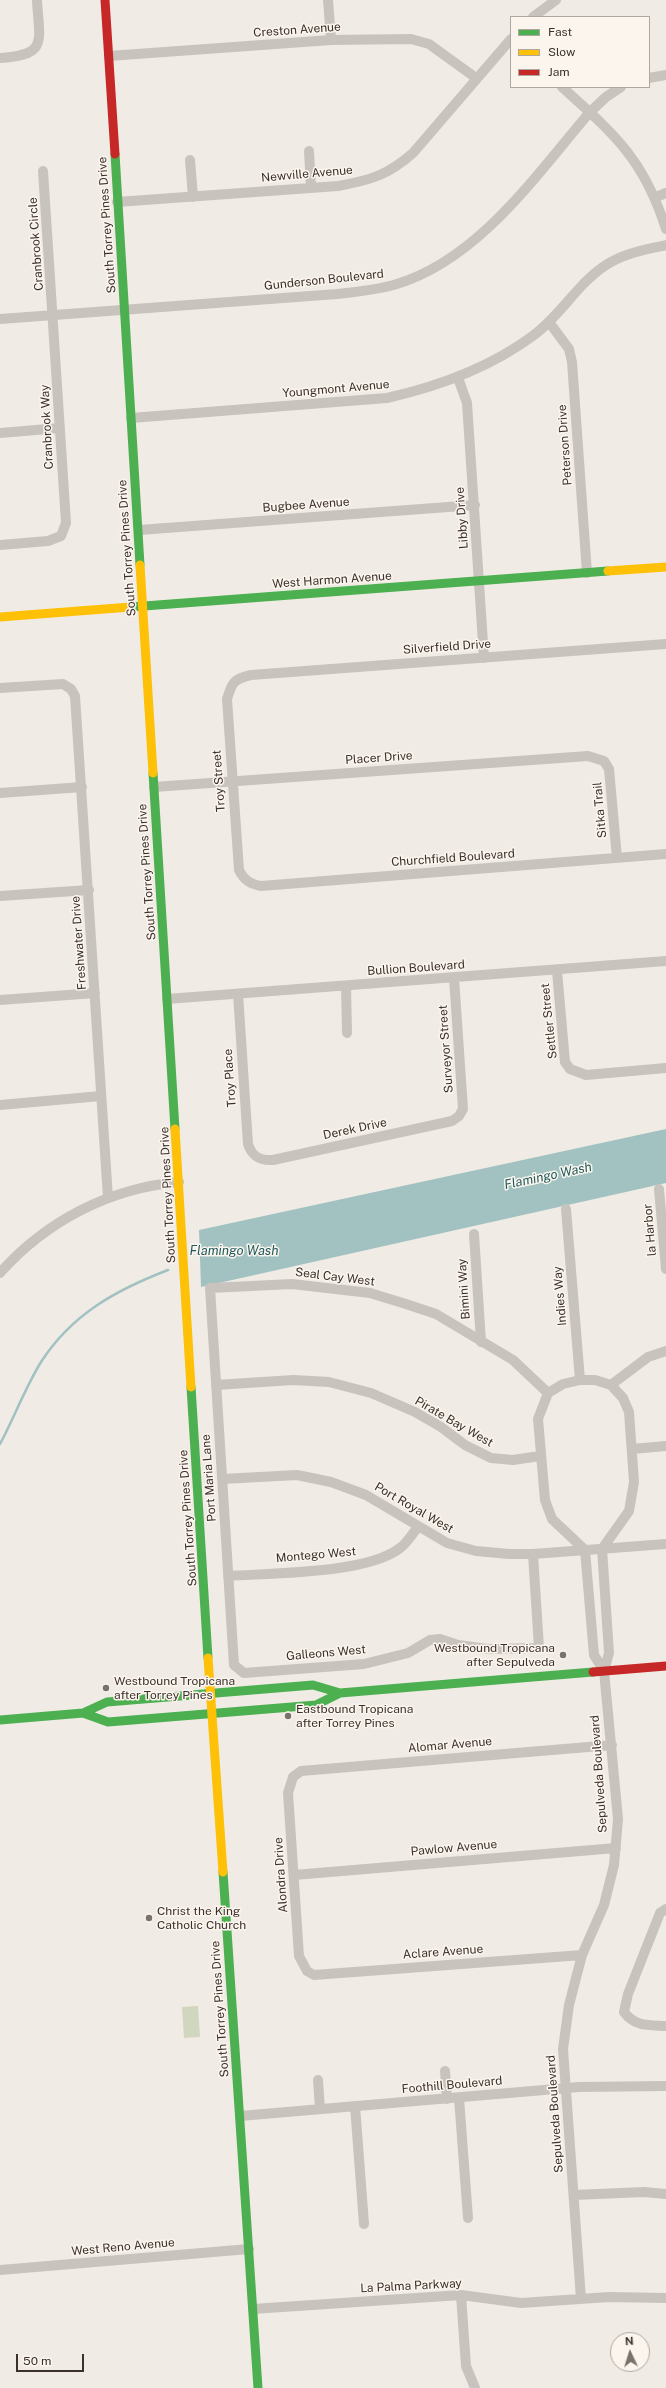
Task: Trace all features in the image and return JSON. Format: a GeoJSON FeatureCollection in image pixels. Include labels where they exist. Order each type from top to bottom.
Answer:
{"type":"FeatureCollection","features":[{"type":"Feature","properties":{"kind":"main road","name":"South Torrey Pines Drive"},"geometry":{"type":"LineString","coordinates":[[105,0],[212,1714],[258,2388]]}},
{"type":"Feature","properties":{"kind":"main road","name":"West Harmon Avenue"},"geometry":{"type":"LineString","coordinates":[[0,617],[666,567]]}},
{"type":"Feature","properties":{"kind":"main road"},"geometry":{"type":"LineString","coordinates":[[0,1720],[83,1713],[108,1702],[211,1693],[313,1685],[340,1693],[666,1666]]}},
{"type":"Feature","properties":{"kind":"main road"},"geometry":{"type":"LineString","coordinates":[[83,1713],[108,1722],[212,1714],[316,1705],[340,1693]]}},
{"type":"Feature","properties":{"kind":"street"},"geometry":{"type":"LineString","coordinates":[[0,58],[20,57],[34,51],[39,44],[37,0]]}},
{"type":"Feature","properties":{"kind":"street"},"geometry":{"type":"LineString","coordinates":[[328,0],[330,40]]}},
{"type":"Feature","properties":{"kind":"street"},"geometry":{"type":"LineString","coordinates":[[534,16],[544,3],[556,0]]}},
{"type":"Feature","properties":{"kind":"street","name":"Creston Avenue"},"geometry":{"type":"LineString","coordinates":[[109,56],[330,40],[410,38],[430,44],[476,78]]}},
{"type":"Feature","properties":{"kind":"street","name":"Newville Avenue"},"geometry":{"type":"LineString","coordinates":[[117,202],[338,186],[370,180],[398,166],[413,153],[476,78],[510,41]]}},
{"type":"Feature","properties":{"kind":"street"},"geometry":{"type":"LineString","coordinates":[[650,78],[666,75]]}},
{"type":"Feature","properties":{"kind":"street"},"geometry":{"type":"LineString","coordinates":[[563,88],[624,146],[638,164],[656,197],[666,229]]}},
{"type":"Feature","properties":{"kind":"street","name":"Gunderson Boulevard"},"geometry":{"type":"LineString","coordinates":[[0,319],[377,289],[429,271],[455,257],[494,223],[590,112],[606,97],[620,88]]}},
{"type":"Feature","properties":{"kind":"street"},"geometry":{"type":"LineString","coordinates":[[309,150],[312,188]]}},
{"type":"Feature","properties":{"kind":"street"},"geometry":{"type":"LineString","coordinates":[[190,160],[193,196]]}},
{"type":"Feature","properties":{"kind":"street","name":"Cranbrook Circle"},"geometry":{"type":"LineString","coordinates":[[43,171],[54,315]]}},
{"type":"Feature","properties":{"kind":"street"},"geometry":{"type":"LineString","coordinates":[[656,197],[666,193]]}},
{"type":"Feature","properties":{"kind":"street","name":"Youngmont Avenue"},"geometry":{"type":"LineString","coordinates":[[131,418],[387,398],[420,391],[458,378],[508,352],[549,322],[592,276],[606,264],[625,255],[666,245]]}},
{"type":"Feature","properties":{"kind":"street","name":"Cranbrook Way"},"geometry":{"type":"LineString","coordinates":[[0,545],[48,541],[61,536],[66,523],[54,315]]}},
{"type":"Feature","properties":{"kind":"street","name":"Peterson Drive"},"geometry":{"type":"LineString","coordinates":[[549,322],[569,349],[572,362],[586,573]]}},
{"type":"Feature","properties":{"kind":"street","name":"Libby Drive"},"geometry":{"type":"LineString","coordinates":[[458,378],[467,403],[484,658]]}},
{"type":"Feature","properties":{"kind":"street"},"geometry":{"type":"LineString","coordinates":[[0,433],[60,428]]}},
{"type":"Feature","properties":{"kind":"street","name":"Bugbee Avenue"},"geometry":{"type":"LineString","coordinates":[[139,530],[475,505]]}},
{"type":"Feature","properties":{"kind":"street","name":"Silverfield Drive"},"geometry":{"type":"LineString","coordinates":[[232,683],[240,677],[251,675],[666,644]]}},
{"type":"Feature","properties":{"kind":"street","name":"Troy Street"},"geometry":{"type":"LineString","coordinates":[[232,683],[227,700],[239,870],[243,878]]}},
{"type":"Feature","properties":{"kind":"street","name":"Freshwater Drive"},"geometry":{"type":"LineString","coordinates":[[0,688],[63,684],[71,689],[75,696],[89,890],[108,1198]]}},
{"type":"Feature","properties":{"kind":"street","name":"Placer Drive"},"geometry":{"type":"LineString","coordinates":[[154,787],[588,756],[604,761]]}},
{"type":"Feature","properties":{"kind":"street","name":"Sitka Trail"},"geometry":{"type":"LineString","coordinates":[[604,761],[609,769],[617,858]]}},
{"type":"Feature","properties":{"kind":"street"},"geometry":{"type":"LineString","coordinates":[[0,793],[82,787]]}},
{"type":"Feature","properties":{"kind":"street","name":"Churchfield Boulevard"},"geometry":{"type":"LineString","coordinates":[[243,878],[252,885],[261,886],[666,854]]}},
{"type":"Feature","properties":{"kind":"street"},"geometry":{"type":"LineString","coordinates":[[0,896],[89,890]]}},
{"type":"Feature","properties":{"kind":"street","name":"Bullion Boulevard"},"geometry":{"type":"LineString","coordinates":[[167,999],[557,971],[666,961]]}},
{"type":"Feature","properties":{"kind":"street","name":"Settler Street"},"geometry":{"type":"LineString","coordinates":[[557,971],[565,1062],[570,1068],[586,1075],[666,1068]]}},
{"type":"Feature","properties":{"kind":"street","name":"Surveyor Street"},"geometry":{"type":"LineString","coordinates":[[454,978],[463,1109],[458,1116]]}},
{"type":"Feature","properties":{"kind":"street"},"geometry":{"type":"LineString","coordinates":[[346,986],[347,1033]]}},
{"type":"Feature","properties":{"kind":"street"},"geometry":{"type":"LineString","coordinates":[[0,1000],[95,993]]}},
{"type":"Feature","properties":{"kind":"street","name":"Troy Place"},"geometry":{"type":"LineString","coordinates":[[238,994],[248,1144],[250,1152],[256,1158]]}},
{"type":"Feature","properties":{"kind":"street"},"geometry":{"type":"LineString","coordinates":[[0,1105],[101,1096]]}},
{"type":"Feature","properties":{"kind":"street","name":"Derek Drive"},"geometry":{"type":"LineString","coordinates":[[256,1158],[273,1160],[452,1121],[458,1116]]}},
{"type":"Feature","properties":{"kind":"street"},"geometry":{"type":"LineString","coordinates":[[0,1273],[29,1244],[64,1219],[108,1198],[156,1184],[179,1182]]}},
{"type":"Feature","properties":{"kind":"street","name":"la Harbor"},"geometry":{"type":"LineString","coordinates":[[659,1189],[666,1269]]}},
{"type":"Feature","properties":{"kind":"street","name":"Indies Way"},"geometry":{"type":"LineString","coordinates":[[566,1209],[580,1380]]}},
{"type":"Feature","properties":{"kind":"street","name":"Bimini Way"},"geometry":{"type":"LineString","coordinates":[[474,1234],[481,1342]]}},
{"type":"Feature","properties":{"kind":"street","name":"Seal Cay West"},"geometry":{"type":"LineString","coordinates":[[210,1288],[292,1284],[370,1293],[436,1314],[513,1360],[548,1393]]}},
{"type":"Feature","properties":{"kind":"street","name":"Port Maria Lane"},"geometry":{"type":"LineString","coordinates":[[210,1288],[234,1665]]}},
{"type":"Feature","properties":{"kind":"street"},"geometry":{"type":"LineString","coordinates":[[611,1385],[648,1357],[666,1351]]}},
{"type":"Feature","properties":{"kind":"street","name":"Pirate Bay West"},"geometry":{"type":"LineString","coordinates":[[216,1385],[293,1380],[329,1382],[371,1393],[415,1412],[441,1427],[465,1445],[491,1458],[513,1460],[540,1456]]}},
{"type":"Feature","properties":{"kind":"street"},"geometry":{"type":"LineString","coordinates":[[580,1380],[595,1380],[611,1385],[623,1398],[629,1412],[634,1482],[629,1511],[594,1550],[552,1519],[545,1500],[540,1456],[538,1418],[548,1393],[563,1384],[580,1380]]}},
{"type":"Feature","properties":{"kind":"street"},"geometry":{"type":"LineString","coordinates":[[632,1449],[666,1446]]}},
{"type":"Feature","properties":{"kind":"street","name":"Port Royal West"},"geometry":{"type":"LineString","coordinates":[[222,1479],[297,1475],[331,1482],[366,1494],[418,1527],[448,1543],[476,1551],[509,1554],[533,1554],[666,1544]]}},
{"type":"Feature","properties":{"kind":"street","name":"Montego West"},"geometry":{"type":"LineString","coordinates":[[228,1576],[357,1566],[380,1559],[400,1548],[418,1527]]}},
{"type":"Feature","properties":{"kind":"street","name":"Sepulveda Boulevard"},"geometry":{"type":"LineString","coordinates":[[594,1550],[594,1655],[604,1671]]}},
{"type":"Feature","properties":{"kind":"street","name":"Sepulveda Boulevard"},"geometry":{"type":"LineString","coordinates":[[581,2299],[563,2049],[569,2005],[582,1955],[604,1906],[614,1865],[618,1819],[604,1671],[609,1653],[594,1550]]}},
{"type":"Feature","properties":{"kind":"street","name":"Galleons West"},"geometry":{"type":"LineString","coordinates":[[234,1665],[244,1673],[364,1664],[408,1653],[430,1640],[440,1639],[458,1644],[488,1649],[539,1648],[533,1554]]}},
{"type":"Feature","properties":{"kind":"street","name":"Alomar Avenue"},"geometry":{"type":"LineString","coordinates":[[293,1777],[301,1771],[612,1745]]}},
{"type":"Feature","properties":{"kind":"street","name":"Alondra Drive"},"geometry":{"type":"LineString","coordinates":[[293,1777],[288,1793],[299,1956],[306,1971]]}},
{"type":"Feature","properties":{"kind":"street","name":"Pawlow Avenue"},"geometry":{"type":"LineString","coordinates":[[294,1875],[616,1848]]}},
{"type":"Feature","properties":{"kind":"street"},"geometry":{"type":"LineString","coordinates":[[666,1909],[660,1913],[628,1994],[624,2012],[630,2020],[637,2024],[666,2026]]}},
{"type":"Feature","properties":{"kind":"street","name":"Aclare Avenue"},"geometry":{"type":"LineString","coordinates":[[306,1971],[314,1975],[582,1955]]}},
{"type":"Feature","properties":{"kind":"street"},"geometry":{"type":"LineString","coordinates":[[445,2071],[447,2099]]}},
{"type":"Feature","properties":{"kind":"street"},"geometry":{"type":"LineString","coordinates":[[318,2080],[320,2109]]}},
{"type":"Feature","properties":{"kind":"street","name":"Foothill Boulevard"},"geometry":{"type":"LineString","coordinates":[[240,2116],[565,2089],[625,2085],[666,2086]]}},
{"type":"Feature","properties":{"kind":"street"},"geometry":{"type":"LineString","coordinates":[[459,2098],[468,2218]]}},
{"type":"Feature","properties":{"kind":"street"},"geometry":{"type":"LineString","coordinates":[[355,2106],[364,2224]]}},
{"type":"Feature","properties":{"kind":"street"},"geometry":{"type":"LineString","coordinates":[[574,2195],[644,2192],[666,2194]]}},
{"type":"Feature","properties":{"kind":"street","name":"West Reno Avenue"},"geometry":{"type":"LineString","coordinates":[[0,2270],[249,2249]]}},
{"type":"Feature","properties":{"kind":"street"},"geometry":{"type":"LineString","coordinates":[[462,2295],[466,2366],[475,2388]]}},
{"type":"Feature","properties":{"kind":"street","name":"La Palma Parkway"},"geometry":{"type":"LineString","coordinates":[[253,2308],[462,2295],[521,2304],[581,2299],[666,2298]]}},
{"type":"Feature","properties":{"kind":"green space"},"geometry":{"type":"Polygon","coordinates":[[[198,2006],[200,2037],[184,2038],[182,2007],[198,2006]]]}},
{"type":"Feature","properties":{"kind":"water","name":"Flamingo Wash"},"geometry":{"type":"Polygon","coordinates":[[[666,1129],[666,1183],[201,1287],[199,1230],[666,1129]]]}},
{"type":"Feature","properties":{"kind":"waterway","name":"Flamingo Wash"},"geometry":{"type":"LineString","coordinates":[[0,1444],[41,1362],[53,1345],[67,1330],[81,1317],[113,1295],[168,1270]]}},
{"type":"Feature","properties":{"kind":"traffic: fast"},"geometry":{"type":"LineString","coordinates":[[115,154],[140,565]]}},
{"type":"Feature","properties":{"kind":"traffic: fast"},"geometry":{"type":"LineString","coordinates":[[131,607],[608,571]]}},
{"type":"Feature","properties":{"kind":"traffic: fast"},"geometry":{"type":"LineString","coordinates":[[153,773],[175,1129]]}},
{"type":"Feature","properties":{"kind":"traffic: fast"},"geometry":{"type":"LineString","coordinates":[[191,1387],[208,1658]]}},
{"type":"Feature","properties":{"kind":"traffic: fast"},"geometry":{"type":"LineString","coordinates":[[83,1713],[108,1722],[316,1705],[340,1693],[593,1672]]}},
{"type":"Feature","properties":{"kind":"traffic: fast"},"geometry":{"type":"LineString","coordinates":[[0,1720],[83,1713],[107,1702],[313,1685],[340,1693]]}},
{"type":"Feature","properties":{"kind":"traffic: fast"},"geometry":{"type":"LineString","coordinates":[[223,1872],[258,2388]]}},
{"type":"Feature","properties":{"kind":"traffic: slow"},"geometry":{"type":"LineString","coordinates":[[140,565],[153,773]]}},
{"type":"Feature","properties":{"kind":"traffic: slow"},"geometry":{"type":"LineString","coordinates":[[608,571],[666,567]]}},
{"type":"Feature","properties":{"kind":"traffic: slow"},"geometry":{"type":"LineString","coordinates":[[0,617],[131,607]]}},
{"type":"Feature","properties":{"kind":"traffic: slow"},"geometry":{"type":"LineString","coordinates":[[175,1129],[191,1387]]}},
{"type":"Feature","properties":{"kind":"traffic: slow"},"geometry":{"type":"LineString","coordinates":[[208,1658],[223,1872]]}},
{"type":"Feature","properties":{"kind":"traffic: jam"},"geometry":{"type":"LineString","coordinates":[[105,0],[115,154]]}},
{"type":"Feature","properties":{"kind":"traffic: jam"},"geometry":{"type":"LineString","coordinates":[[593,1672],[666,1666]]}},
{"type":"Feature","properties":{"kind":"place","name":"Westbound Tropicana after Sepulveda"},"geometry":{"type":"Point","coordinates":[563,1655]}},
{"type":"Feature","properties":{"kind":"place","name":"Westbound Tropicana after Torrey Pines"},"geometry":{"type":"Point","coordinates":[106,1688]}},
{"type":"Feature","properties":{"kind":"place","name":"Eastbound Tropicana after Torrey Pines"},"geometry":{"type":"Point","coordinates":[288,1716]}},
{"type":"Feature","properties":{"kind":"place","name":"Christ the King Catholic Church"},"geometry":{"type":"Point","coordinates":[149,1918]}}]}
